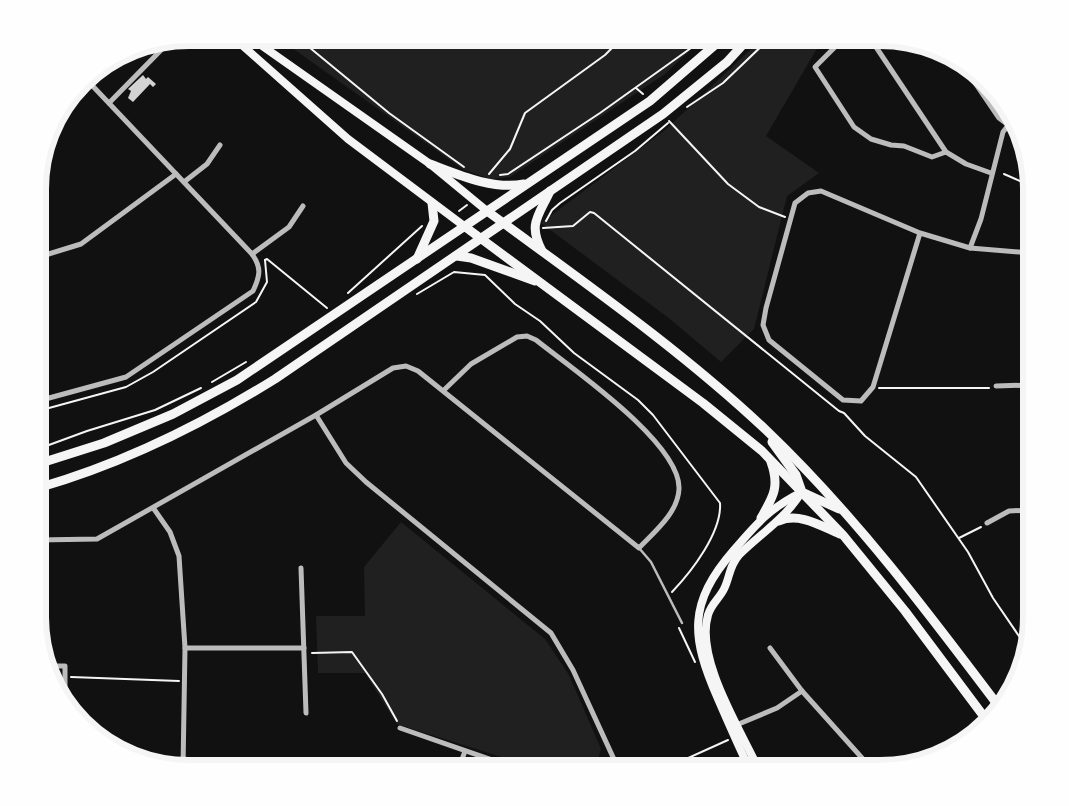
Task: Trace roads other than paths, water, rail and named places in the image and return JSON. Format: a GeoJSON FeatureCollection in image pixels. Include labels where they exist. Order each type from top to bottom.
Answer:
{"type":"FeatureCollection","features":[{"type":"Feature","properties":{"kind":"highway"},"geometry":{"type":"LineString","coordinates":[[47,461],[104,443],[172,414],[237,380],[650,101],[713,47]]}},
{"type":"Feature","properties":{"kind":"highway"},"geometry":{"type":"LineString","coordinates":[[47,485],[114,463],[247,396],[457,256],[663,114],[727,62],[741,47]]}},
{"type":"Feature","properties":{"kind":"highway"},"geometry":{"type":"LineString","coordinates":[[430,164],[499,186],[527,183]]}},
{"type":"Feature","properties":{"kind":"highway"},"geometry":{"type":"LineString","coordinates":[[542,252],[534,235],[539,227],[550,191]]}},
{"type":"Feature","properties":{"kind":"highway"},"geometry":{"type":"LineString","coordinates":[[416,259],[434,221],[432,203]]}},
{"type":"Feature","properties":{"kind":"highway"},"geometry":{"type":"LineString","coordinates":[[487,211],[694,367],[766,431],[846,513],[908,587],[995,701]]}},
{"type":"Feature","properties":{"kind":"highway"},"geometry":{"type":"LineString","coordinates":[[464,226],[739,430],[770,459],[843,534],[905,611],[983,715]]}},
{"type":"Feature","properties":{"kind":"highway"},"geometry":{"type":"LineString","coordinates":[[457,256],[471,258],[545,285]]}},
{"type":"Feature","properties":{"kind":"highway"},"geometry":{"type":"LineString","coordinates":[[766,431],[778,451],[791,467],[802,492],[846,513]]}},
{"type":"Feature","properties":{"kind":"highway"},"geometry":{"type":"LineString","coordinates":[[760,518],[774,494],[777,482],[770,459]]}},
{"type":"Feature","properties":{"kind":"highway"},"geometry":{"type":"LineString","coordinates":[[779,521],[791,517],[801,518],[843,534]]}},
{"type":"Feature","properties":{"kind":"main road"},"geometry":{"type":"LineString","coordinates":[[243,46],[348,139],[464,226]]}},
{"type":"Feature","properties":{"kind":"main road"},"geometry":{"type":"LineString","coordinates":[[262,46],[430,164],[487,211]]}},
{"type":"Feature","properties":{"kind":"main road"},"geometry":{"type":"LineString","coordinates":[[753,760],[702,664],[698,638],[698,616],[703,596],[713,576],[760,518],[780,503],[802,492]]}},
{"type":"Feature","properties":{"kind":"main road"},"geometry":{"type":"LineString","coordinates":[[746,760],[710,660],[706,621],[713,603],[724,589],[733,563],[779,521],[802,492]]}},
{"type":"Feature","properties":{"kind":"street"},"geometry":{"type":"LineString","coordinates":[[835,47],[814,67],[854,127],[871,139],[891,145],[904,146],[932,157],[946,152]]}},
{"type":"Feature","properties":{"kind":"street"},"geometry":{"type":"LineString","coordinates":[[876,47],[946,152],[966,164],[991,173]]}},
{"type":"Feature","properties":{"kind":"street"},"geometry":{"type":"LineString","coordinates":[[109,103],[161,49]]}},
{"type":"Feature","properties":{"kind":"street"},"geometry":{"type":"LineString","coordinates":[[46,400],[126,377],[253,291],[260,276],[259,263],[252,254],[92,85]]}},
{"type":"Feature","properties":{"kind":"street"},"geometry":{"type":"LineString","coordinates":[[977,85],[1000,118],[1007,124]]}},
{"type":"Feature","properties":{"kind":"street"},"geometry":{"type":"LineString","coordinates":[[970,248],[981,218],[1002,132],[1007,124]]}},
{"type":"Feature","properties":{"kind":"street"},"geometry":{"type":"LineString","coordinates":[[184,182],[207,164],[220,145]]}},
{"type":"Feature","properties":{"kind":"street"},"geometry":{"type":"LineString","coordinates":[[46,255],[81,244],[176,174]]}},
{"type":"Feature","properties":{"kind":"street"},"geometry":{"type":"LineString","coordinates":[[920,233],[873,387],[861,401],[843,400],[769,340],[764,325],[766,308],[792,220],[795,203],[808,193],[821,191],[920,233],[970,248],[1023,252]]}},
{"type":"Feature","properties":{"kind":"street"},"geometry":{"type":"LineString","coordinates":[[252,254],[289,227],[303,206]]}},
{"type":"Feature","properties":{"kind":"street"},"geometry":{"type":"LineString","coordinates":[[47,540],[97,540],[316,415],[393,368],[406,366],[418,370],[443,391],[639,548],[674,507],[679,489],[675,468],[638,421],[536,340],[527,336],[517,337],[471,364],[443,391]]}},
{"type":"Feature","properties":{"kind":"street"},"geometry":{"type":"LineString","coordinates":[[996,386],[1023,385]]}},
{"type":"Feature","properties":{"kind":"street"},"geometry":{"type":"LineString","coordinates":[[316,415],[346,463],[366,482],[551,634],[573,670],[614,759]]}},
{"type":"Feature","properties":{"kind":"street"},"geometry":{"type":"LineString","coordinates":[[154,509],[170,532],[179,556],[184,648],[183,759]]}},
{"type":"Feature","properties":{"kind":"street"},"geometry":{"type":"LineString","coordinates":[[988,523],[1009,511],[1022,510]]}},
{"type":"Feature","properties":{"kind":"street"},"geometry":{"type":"LineString","coordinates":[[301,568],[306,713]]}},
{"type":"Feature","properties":{"kind":"street"},"geometry":{"type":"LineString","coordinates":[[184,648],[304,650]]}},
{"type":"Feature","properties":{"kind":"street"},"geometry":{"type":"LineString","coordinates":[[770,648],[802,691],[863,760]]}},
{"type":"Feature","properties":{"kind":"street"},"geometry":{"type":"LineString","coordinates":[[55,666],[66,666],[65,688]]}},
{"type":"Feature","properties":{"kind":"street"},"geometry":{"type":"LineString","coordinates":[[734,726],[777,708],[802,691]]}},
{"type":"Feature","properties":{"kind":"street"},"geometry":{"type":"LineString","coordinates":[[400,728],[490,759]]}},
{"type":"Feature","properties":{"kind":"street"},"geometry":{"type":"LineString","coordinates":[[462,759],[465,751]]}},
{"type":"Feature","properties":{"kind":"lane"},"geometry":{"type":"LineString","coordinates":[[639,548],[651,562],[682,623]]}}]}
